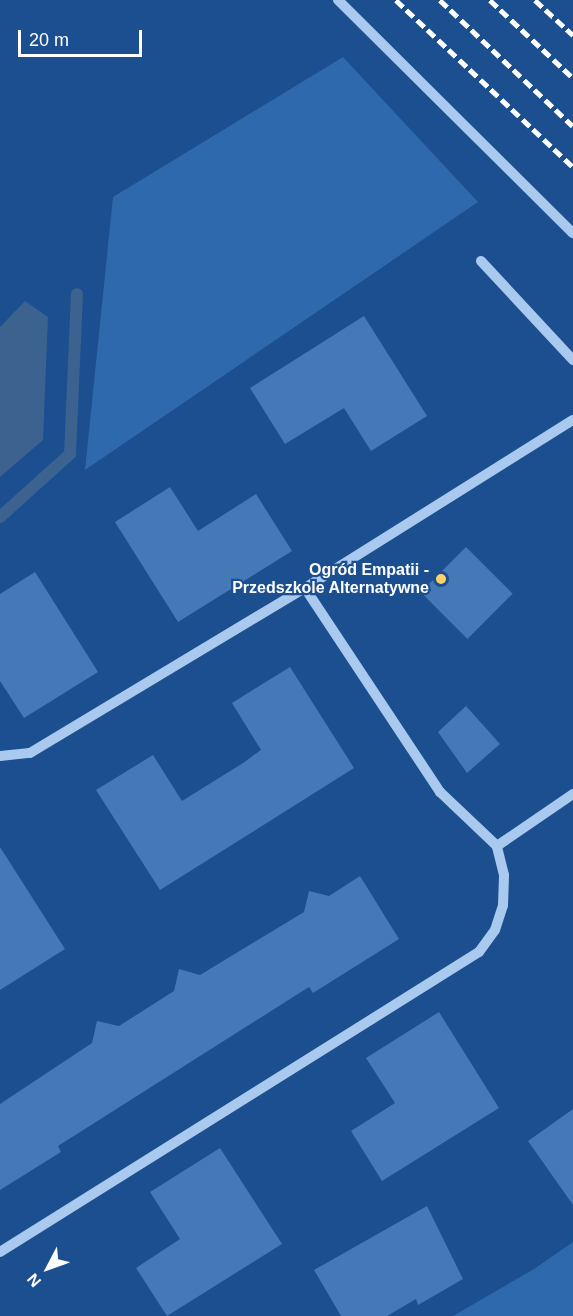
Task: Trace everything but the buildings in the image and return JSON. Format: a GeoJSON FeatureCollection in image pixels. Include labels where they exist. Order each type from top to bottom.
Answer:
{"type":"FeatureCollection","features":[{"type":"Feature","properties":{"kind":"street"},"geometry":{"type":"LineString","coordinates":[[338,0],[573,233]]}},
{"type":"Feature","properties":{"kind":"street"},"geometry":{"type":"LineString","coordinates":[[481,261],[573,360]]}},
{"type":"Feature","properties":{"kind":"street"},"geometry":{"type":"LineString","coordinates":[[0,756],[30,753],[305,588],[573,420]]}},
{"type":"Feature","properties":{"kind":"street"},"geometry":{"type":"LineString","coordinates":[[0,1252],[479,952],[495,930],[503,905],[504,874],[496,846],[440,792],[305,588]]}},
{"type":"Feature","properties":{"kind":"street"},"geometry":{"type":"LineString","coordinates":[[496,846],[573,794]]}},
{"type":"Feature","properties":{"kind":"shaded area"},"geometry":{"type":"Polygon","coordinates":[[[343,57],[478,202],[85,470],[113,197],[343,57]]]}},
{"type":"Feature","properties":{"kind":"shaded area"},"geometry":{"type":"Polygon","coordinates":[[[25,301],[48,317],[43,440],[0,477],[0,327],[25,301]]]}},
{"type":"Feature","properties":{"kind":"shaded area"},"geometry":{"type":"Polygon","coordinates":[[[573,1242],[573,1316],[453,1316],[534,1269],[573,1242]]]}},
{"type":"Feature","properties":{"kind":"waterway"},"geometry":{"type":"LineString","coordinates":[[0,517],[70,454],[77,294]]}},
{"type":"Feature","properties":{"kind":"railway"},"geometry":{"type":"LineString","coordinates":[[396,0],[573,167]]}},
{"type":"Feature","properties":{"kind":"railway"},"geometry":{"type":"LineString","coordinates":[[440,0],[573,126]]}},
{"type":"Feature","properties":{"kind":"railway"},"geometry":{"type":"LineString","coordinates":[[490,0],[573,78]]}},
{"type":"Feature","properties":{"kind":"railway"},"geometry":{"type":"LineString","coordinates":[[535,0],[573,35]]}},
{"type":"Feature","properties":{"kind":"place","name":"Ogród Empatii - Przedszkole Alternatywne"},"geometry":{"type":"Point","coordinates":[441,579]}}]}
